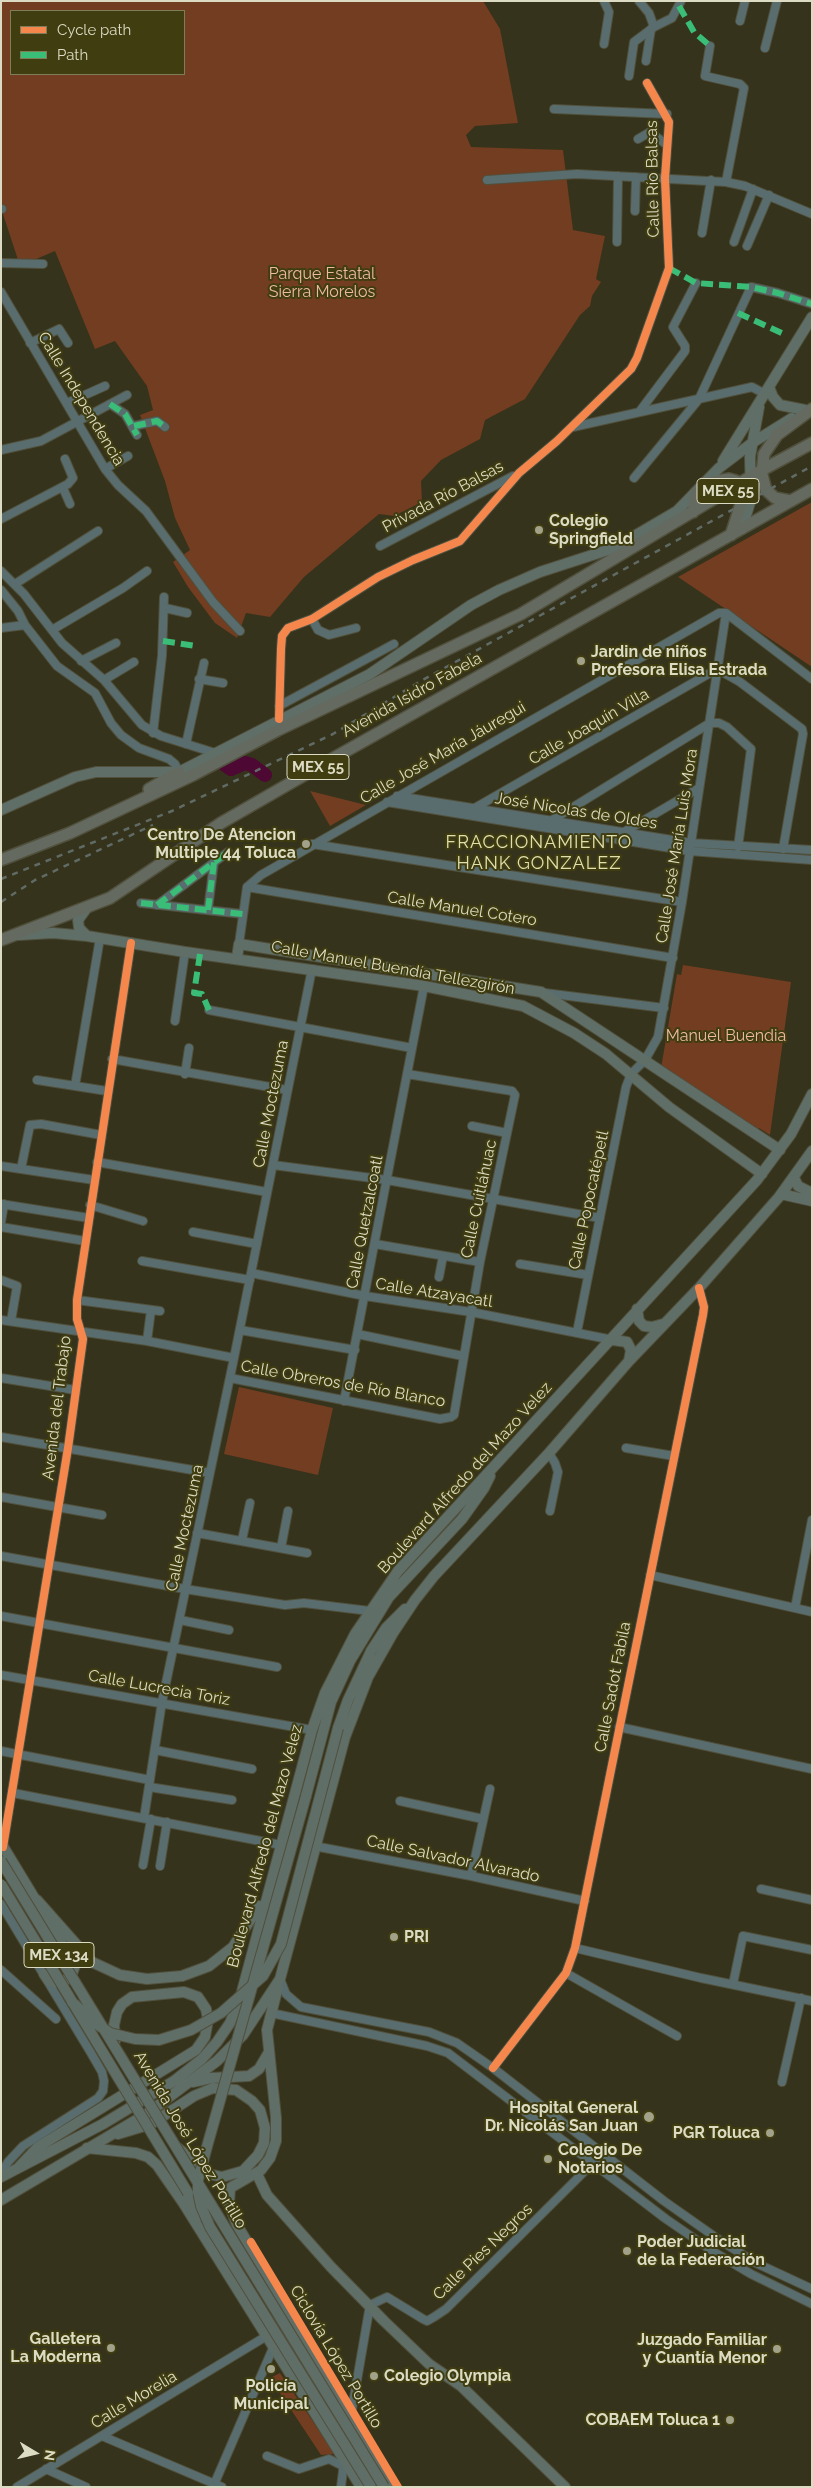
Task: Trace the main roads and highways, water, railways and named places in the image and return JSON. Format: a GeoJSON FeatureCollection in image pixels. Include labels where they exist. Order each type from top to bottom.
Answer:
{"type":"FeatureCollection","features":[{"type":"Feature","properties":{"kind":"highway"},"geometry":{"type":"LineString","coordinates":[[791,501],[775,498],[768,493],[763,483],[764,454],[777,435],[810,408]]}},
{"type":"Feature","properties":{"kind":"highway","name":"Avenida Isidro Fabela"},"geometry":{"type":"LineString","coordinates":[[1,860],[70,833],[521,614],[738,484],[812,443]]}},
{"type":"Feature","properties":{"kind":"highway"},"geometry":{"type":"LineString","coordinates":[[705,483],[726,478],[732,479],[738,484],[742,493],[741,504],[731,535]]}},
{"type":"Feature","properties":{"kind":"highway","name":"Avenida Isidro Fabela"},"geometry":{"type":"LineString","coordinates":[[1,940],[86,909],[115,894],[222,823],[339,755],[685,558],[731,535],[812,489]]}},
{"type":"Feature","properties":{"kind":"highway"},"geometry":{"type":"LineString","coordinates":[[677,511],[693,512],[696,493]]}},
{"type":"Feature","properties":{"kind":"highway"},"geometry":{"type":"LineString","coordinates":[[130,804],[154,785],[178,772]]}},
{"type":"Feature","properties":{"kind":"main road"},"geometry":{"type":"LineString","coordinates":[[719,468],[811,319]]}},
{"type":"Feature","properties":{"kind":"main road"},"geometry":{"type":"LineString","coordinates":[[765,394],[773,397],[780,405],[810,408]]}},
{"type":"Feature","properties":{"kind":"main road"},"geometry":{"type":"LineString","coordinates":[[742,529],[750,504],[752,442],[765,394]]}},
{"type":"Feature","properties":{"kind":"main road","name":"MEX 55"},"geometry":{"type":"LineString","coordinates":[[1,810],[75,778],[96,772],[178,772],[370,674],[471,605],[492,593],[540,572],[607,552],[677,511],[719,468],[752,442],[810,408]]}},
{"type":"Feature","properties":{"kind":"main road"},"geometry":{"type":"LineString","coordinates":[[86,909],[78,920],[79,928],[87,936]]}},
{"type":"Feature","properties":{"kind":"main road","name":"Calle Manuel Buendía Tellezgirón"},"geometry":{"type":"LineString","coordinates":[[13,935],[53,933],[87,936],[424,986],[523,1006],[574,1033],[631,1074],[668,1107],[762,1174]]}},
{"type":"Feature","properties":{"kind":"main road"},"geometry":{"type":"LineString","coordinates":[[237,958],[239,944],[541,992],[780,1150]]}},
{"type":"Feature","properties":{"kind":"main road","name":"Boulevard Alfredo del Mazo Velez"},"geometry":{"type":"LineString","coordinates":[[1,2176],[17,2170],[103,2124],[186,2073],[210,2051],[224,2033],[236,2010],[312,1730],[334,1675],[370,1611],[398,1571],[612,1340],[637,1309],[762,1174],[780,1150],[812,1094]]}},
{"type":"Feature","properties":{"kind":"main road"},"geometry":{"type":"LineString","coordinates":[[72,2002],[94,2023],[110,2032],[135,2039],[159,2040],[186,2032],[221,2013],[263,1976],[281,1944],[338,1728],[355,1682],[377,1641],[396,1616],[415,1600],[549,1453],[629,1361],[698,1288],[781,1194],[812,1151]]}},
{"type":"Feature","properties":{"kind":"main road"},"geometry":{"type":"LineString","coordinates":[[794,1178],[798,1186],[812,1193]]}},
{"type":"Feature","properties":{"kind":"main road"},"geometry":{"type":"LineString","coordinates":[[781,1194],[812,1201]]}},
{"type":"Feature","properties":{"kind":"main road"},"geometry":{"type":"LineString","coordinates":[[637,1309],[638,1318],[644,1326],[652,1328],[663,1324]]}},
{"type":"Feature","properties":{"kind":"main road"},"geometry":{"type":"LineString","coordinates":[[612,1340],[627,1342],[630,1350],[629,1361]]}},
{"type":"Feature","properties":{"kind":"main road"},"geometry":{"type":"LineString","coordinates":[[210,2227],[199,2200],[198,2180],[331,1702],[350,1661],[381,1610],[399,1585],[475,1502],[495,1466]]}},
{"type":"Feature","properties":{"kind":"main road"},"geometry":{"type":"LineString","coordinates":[[395,2487],[238,2225],[229,2204],[229,2190],[257,2174],[270,2158],[276,2141],[276,2118],[267,2030],[271,2013],[314,1846],[355,1708],[377,1662],[415,1600]]}},
{"type":"Feature","properties":{"kind":"main road"},"geometry":{"type":"LineString","coordinates":[[2,1845],[75,1965],[71,1977],[60,1983],[49,1981],[44,1974]]}},
{"type":"Feature","properties":{"kind":"main road","name":"Avenida José López Portillo"},"geometry":{"type":"LineString","coordinates":[[1,1861],[384,2487]]}},
{"type":"Feature","properties":{"kind":"main road","name":"Avenida José López Portillo"},"geometry":{"type":"LineString","coordinates":[[1,1884],[135,2108],[371,2487]]}},
{"type":"Feature","properties":{"kind":"main road"},"geometry":{"type":"LineString","coordinates":[[37,1900],[92,1962],[129,1977],[160,1978],[192,1973],[209,1966],[226,1954],[251,1921],[268,1887]]}},
{"type":"Feature","properties":{"kind":"main road"},"geometry":{"type":"LineString","coordinates":[[1,2200],[148,2113],[187,2084],[236,2043],[250,2026],[280,1979]]}},
{"type":"Feature","properties":{"kind":"main road"},"geometry":{"type":"LineString","coordinates":[[17,2170],[38,2148],[196,2050],[205,2037],[207,2029],[208,2020],[204,2004],[198,1997],[180,1991],[136,1997],[122,2004],[117,2012],[114,2026],[116,2048]]}},
{"type":"Feature","properties":{"kind":"main road"},"geometry":{"type":"LineString","coordinates":[[187,2084],[205,2079],[249,2076],[259,2069],[269,2052]]}},
{"type":"Feature","properties":{"kind":"main road"},"geometry":{"type":"LineString","coordinates":[[112,2135],[128,2133],[151,2124],[194,2096],[219,2087],[232,2088],[243,2093],[260,2110],[265,2128],[264,2143],[258,2155],[243,2171],[222,2177],[204,2171],[177,2146]]}},
{"type":"Feature","properties":{"kind":"main road"},"geometry":{"type":"LineString","coordinates":[[87,2148],[136,2152],[153,2160],[184,2204],[344,2463],[361,2487]]}},
{"type":"Feature","properties":{"kind":"main road"},"geometry":{"type":"LineString","coordinates":[[257,2174],[267,2195],[331,2267],[429,2364],[462,2386],[565,2487]]}},
{"type":"Feature","properties":{"kind":"main road"},"geometry":{"type":"LineString","coordinates":[[209,2245],[208,2233],[216,2224],[227,2220],[238,2225]]}},
{"type":"Feature","properties":{"kind":"waterway"},"geometry":{"type":"LineString","coordinates":[[225,765],[231,769],[245,763],[252,765],[265,775]]}},
{"type":"Feature","properties":{"kind":"railway"},"geometry":{"type":"LineString","coordinates":[[1,879],[172,811],[333,734],[419,682],[812,466]]}},
{"type":"Feature","properties":{"kind":"railway"},"geometry":{"type":"LineString","coordinates":[[1,902],[35,880],[153,825]]}},
{"type":"Feature","properties":{"kind":"place","name":"Colegio Springfield"},"geometry":{"type":"Point","coordinates":[539,530]}},
{"type":"Feature","properties":{"kind":"place","name":"Jardin de niños Profesora Elisa Estrada"},"geometry":{"type":"Point","coordinates":[581,661]}},
{"type":"Feature","properties":{"kind":"place","name":"Centro De Atencion Multiple 44 Toluca"},"geometry":{"type":"Point","coordinates":[306,844]}},
{"type":"Feature","properties":{"kind":"place","name":"PRI"},"geometry":{"type":"Point","coordinates":[394,1937]}},
{"type":"Feature","properties":{"kind":"place","name":"Hospital General Dr. Nicolás San Juan"},"geometry":{"type":"Point","coordinates":[649,2117]}},
{"type":"Feature","properties":{"kind":"place","name":"PGR Toluca"},"geometry":{"type":"Point","coordinates":[770,2133]}},
{"type":"Feature","properties":{"kind":"place","name":"Colegio De Notarios"},"geometry":{"type":"Point","coordinates":[548,2159]}},
{"type":"Feature","properties":{"kind":"place","name":"Poder Judicial de la Federación"},"geometry":{"type":"Point","coordinates":[627,2251]}},
{"type":"Feature","properties":{"kind":"place","name":"Galletera La Moderna"},"geometry":{"type":"Point","coordinates":[111,2348]}},
{"type":"Feature","properties":{"kind":"place","name":"Juzgado Familiar y Cuantía Menor"},"geometry":{"type":"Point","coordinates":[777,2349]}},
{"type":"Feature","properties":{"kind":"place","name":"Policía Municipal"},"geometry":{"type":"Point","coordinates":[271,2369]}},
{"type":"Feature","properties":{"kind":"place","name":"Colegio Olympia"},"geometry":{"type":"Point","coordinates":[374,2376]}},
{"type":"Feature","properties":{"kind":"place","name":"COBAEM Toluca 1"},"geometry":{"type":"Point","coordinates":[730,2420]}},
{"type":"Feature","properties":{"kind":"district","name":"FRACCIONAMIENTO HANK GONZALEZ"},"geometry":{"type":"Point","coordinates":[539,853]}},
{"type":"Feature","properties":{"kind":"park label","name":"Parque Estatal Sierra Morelos"},"geometry":{"type":"Point","coordinates":[322,283]}},
{"type":"Feature","properties":{"kind":"park label","name":"Manuel Buendia"},"geometry":{"type":"Point","coordinates":[726,1036]}}]}
